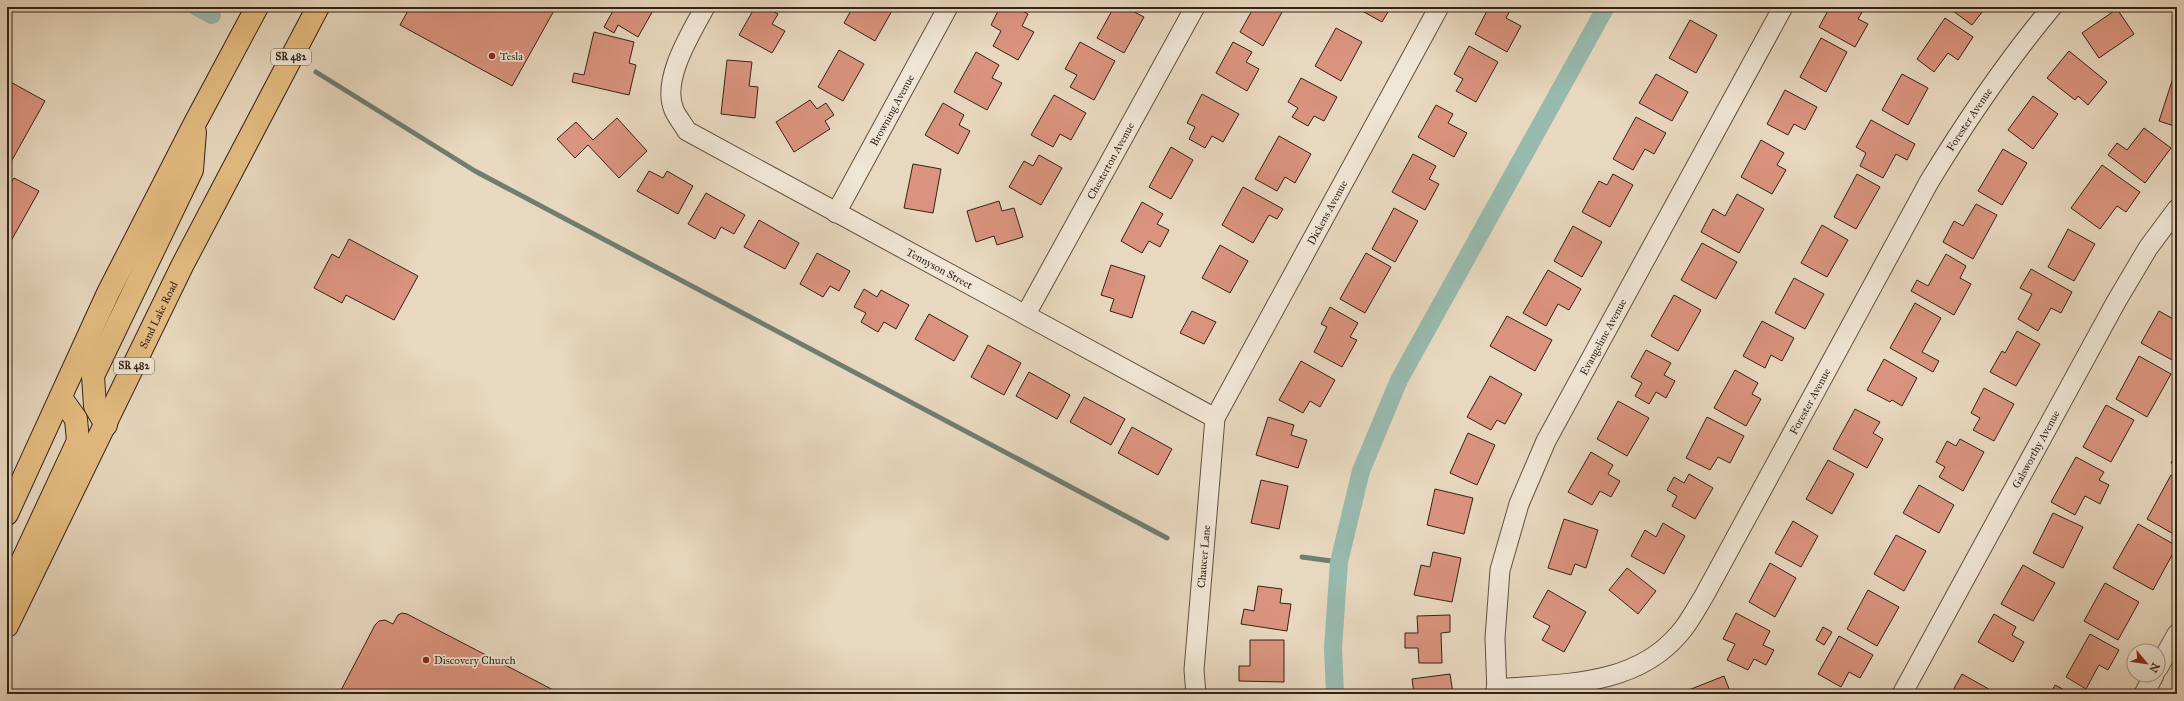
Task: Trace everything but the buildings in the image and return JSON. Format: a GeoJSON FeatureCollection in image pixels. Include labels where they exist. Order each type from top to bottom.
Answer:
{"type":"FeatureCollection","features":[{"type":"Feature","properties":{"kind":"main road"},"geometry":{"type":"LineString","coordinates":[[7,514],[108,293],[196,121],[257,7]]}},
{"type":"Feature","properties":{"kind":"main road","name":"Sand Lake Road"},"geometry":{"type":"LineString","coordinates":[[7,626],[182,266],[318,7]]}},
{"type":"Feature","properties":{"kind":"main road"},"geometry":{"type":"LineString","coordinates":[[106,425],[95,406],[93,376],[192,170],[196,121]]}},
{"type":"Feature","properties":{"kind":"main road"},"geometry":{"type":"LineString","coordinates":[[7,598],[9,589],[78,441],[76,420],[61,398]]}},
{"type":"Feature","properties":{"kind":"street","name":"Tennyson Street"},"geometry":{"type":"LineString","coordinates":[[705,7],[679,54],[671,85],[673,109],[687,131],[1215,418]]}},
{"type":"Feature","properties":{"kind":"street","name":"Browning Avenue"},"geometry":{"type":"LineString","coordinates":[[836,213],[948,7]]}},
{"type":"Feature","properties":{"kind":"street","name":"Chesterton Avenue"},"geometry":{"type":"LineString","coordinates":[[1026,314],[1195,7]]}},
{"type":"Feature","properties":{"kind":"street","name":"Dickens Avenue"},"geometry":{"type":"LineString","coordinates":[[1215,418],[1439,7]]}},
{"type":"Feature","properties":{"kind":"street","name":"Evangeline Avenue"},"geometry":{"type":"LineString","coordinates":[[1496,691],[1495,638],[1500,570],[1519,504],[1542,448],[1783,7]]}},
{"type":"Feature","properties":{"kind":"street","name":"Forester Avenue"},"geometry":{"type":"LineString","coordinates":[[1496,691],[1601,680],[1637,667],[1661,652],[1680,634],[1704,596],[1929,182],[1969,116],[2025,39],[2052,7]]}},
{"type":"Feature","properties":{"kind":"street","name":"Galsworthy Avenue"},"geometry":{"type":"LineString","coordinates":[[1902,694],[2116,302],[2148,248],[2177,209]]}},
{"type":"Feature","properties":{"kind":"street","name":"Chaucer Lane"},"geometry":{"type":"LineString","coordinates":[[1196,694],[1194,670],[1215,418]]}},
{"type":"Feature","properties":{"kind":"street"},"geometry":{"type":"LineString","coordinates":[[2166,654],[2177,634]]}},
{"type":"Feature","properties":{"kind":"street"},"geometry":{"type":"LineString","coordinates":[[2144,694],[2150,683]]}},
{"type":"Feature","properties":{"kind":"waterway"},"geometry":{"type":"LineString","coordinates":[[197,7],[212,15]]}},
{"type":"Feature","properties":{"kind":"waterway"},"geometry":{"type":"LineString","coordinates":[[1335,694],[1333,648],[1339,562],[1361,471],[1399,380],[1606,7]]}},
{"type":"Feature","properties":{"kind":"waterway"},"geometry":{"type":"LineString","coordinates":[[316,72],[475,171],[1167,538]]}},
{"type":"Feature","properties":{"kind":"waterway"},"geometry":{"type":"LineString","coordinates":[[1302,557],[1339,562]]}},
{"type":"Feature","properties":{"kind":"place","name":"Tesla"},"geometry":{"type":"Point","coordinates":[492,56]}},
{"type":"Feature","properties":{"kind":"place","name":"Discovery Church"},"geometry":{"type":"Point","coordinates":[426,660]}}]}
